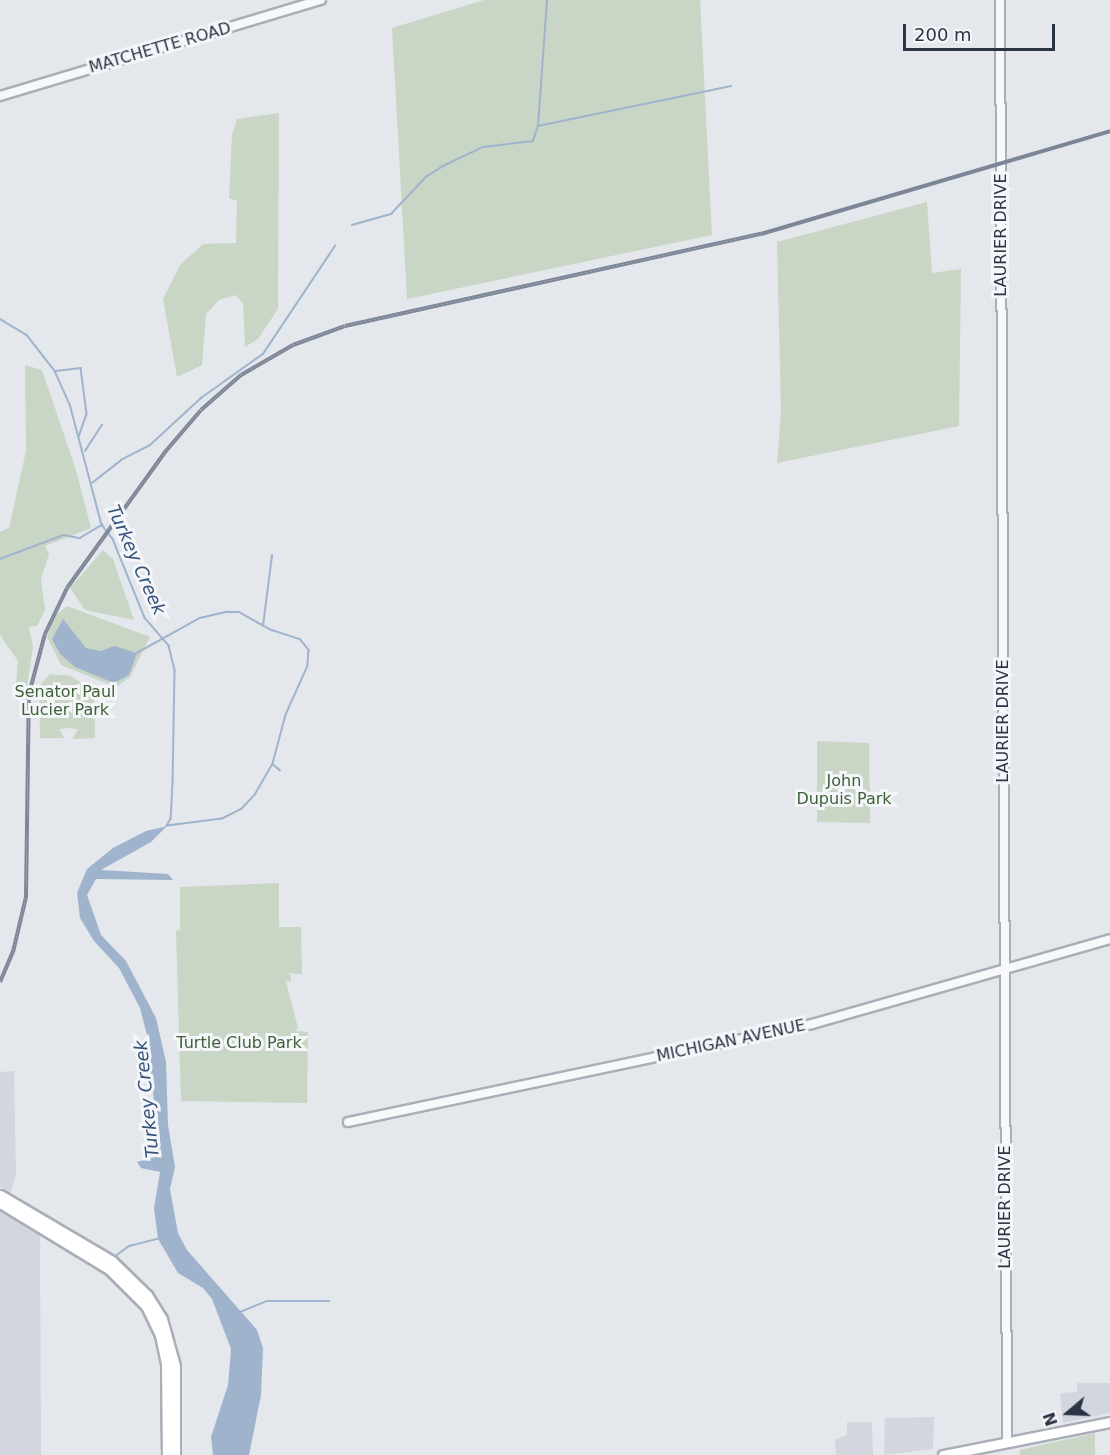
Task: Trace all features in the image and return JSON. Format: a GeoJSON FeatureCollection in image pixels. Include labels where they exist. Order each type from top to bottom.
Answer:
{"type":"FeatureCollection","features":[{"type":"Feature","properties":{"kind":"main road"},"geometry":{"type":"LineString","coordinates":[[0,1195],[111,1261],[147,1295],[162,1319],[175,1366],[176,1455]]}},
{"type":"Feature","properties":{"kind":"main road"},"geometry":{"type":"LineString","coordinates":[[0,1203],[110,1270],[146,1306],[160,1335],[166,1363],[167,1455]]}},
{"type":"Feature","properties":{"kind":"main road"},"geometry":{"type":"LineString","coordinates":[[943,1455],[1110,1422]]}},
{"type":"Feature","properties":{"kind":"street","name":"MATCHETTE ROAD"},"geometry":{"type":"LineString","coordinates":[[0,96],[321,0]]}},
{"type":"Feature","properties":{"kind":"street","name":"LAURIER DRIVE"},"geometry":{"type":"LineString","coordinates":[[1000,0],[1007,1442]]}},
{"type":"Feature","properties":{"kind":"street","name":"MICHIGAN AVENUE"},"geometry":{"type":"LineString","coordinates":[[348,1122],[812,1024],[1110,939]]}},
{"type":"Feature","properties":{"kind":"shaded area"},"geometry":{"type":"Polygon","coordinates":[[[14,1071],[16,1175],[10,1194],[0,1187],[0,1072],[14,1071]]]}},
{"type":"Feature","properties":{"kind":"shaded area"},"geometry":{"type":"Polygon","coordinates":[[[0,1212],[40,1236],[41,1455],[0,1455],[0,1212]]]}},
{"type":"Feature","properties":{"kind":"shaded area"},"geometry":{"type":"Polygon","coordinates":[[[1077,1383],[1110,1383],[1110,1413],[1063,1423],[1060,1393],[1077,1392],[1077,1383]]]}},
{"type":"Feature","properties":{"kind":"shaded area"},"geometry":{"type":"Polygon","coordinates":[[[934,1417],[933,1449],[884,1455],[885,1418],[934,1417]]]}},
{"type":"Feature","properties":{"kind":"shaded area"},"geometry":{"type":"Polygon","coordinates":[[[847,1422],[872,1422],[873,1455],[836,1455],[835,1440],[847,1435],[847,1422]]]}},
{"type":"Feature","properties":{"kind":"green space"},"geometry":{"type":"Polygon","coordinates":[[[484,0],[700,0],[712,235],[407,299],[392,28],[484,0]]]}},
{"type":"Feature","properties":{"kind":"green space"},"geometry":{"type":"Polygon","coordinates":[[[279,113],[278,309],[258,339],[245,347],[243,304],[236,295],[219,300],[206,314],[202,365],[177,377],[163,299],[180,265],[203,244],[236,243],[237,201],[229,198],[232,135],[237,119],[279,113]]]}},
{"type":"Feature","properties":{"kind":"green space"},"geometry":{"type":"Polygon","coordinates":[[[927,202],[932,273],[961,269],[959,426],[777,463],[781,413],[777,242],[927,202]]]}},
{"type":"Feature","properties":{"kind":"green space"},"geometry":{"type":"Polygon","coordinates":[[[25,365],[42,370],[76,470],[91,528],[45,546],[49,554],[41,579],[45,610],[37,626],[29,627],[33,647],[26,693],[15,694],[18,661],[0,635],[0,532],[9,528],[26,451],[25,365]]]}},
{"type":"Feature","properties":{"kind":"green space"},"geometry":{"type":"Polygon","coordinates":[[[103,550],[113,559],[134,620],[85,610],[70,588],[103,550]]]}},
{"type":"Feature","properties":{"kind":"green space"},"geometry":{"type":"Polygon","coordinates":[[[67,606],[150,637],[130,677],[116,687],[61,665],[47,637],[56,615],[67,606]]]}},
{"type":"Feature","properties":{"kind":"green space","name":"Senator Paul Lucier Park"},"geometry":{"type":"Polygon","coordinates":[[[50,674],[71,676],[94,692],[95,738],[72,739],[78,729],[67,728],[59,729],[64,738],[40,738],[39,686],[50,674]]]}},
{"type":"Feature","properties":{"kind":"green space","name":"John Dupuis Park"},"geometry":{"type":"Polygon","coordinates":[[[817,741],[869,743],[870,823],[817,822],[817,741]]]}},
{"type":"Feature","properties":{"kind":"green space","name":"Turtle Club Park"},"geometry":{"type":"Polygon","coordinates":[[[279,883],[279,927],[301,927],[302,974],[285,973],[291,975],[291,981],[286,981],[298,1028],[295,1031],[308,1032],[307,1103],[181,1101],[176,931],[180,930],[180,887],[279,883]]]}},
{"type":"Feature","properties":{"kind":"green space"},"geometry":{"type":"Polygon","coordinates":[[[1095,1433],[1095,1455],[1020,1455],[1020,1450],[1095,1433]]]}},
{"type":"Feature","properties":{"kind":"water"},"geometry":{"type":"Polygon","coordinates":[[[63,619],[86,648],[101,651],[114,646],[137,653],[129,675],[114,683],[75,667],[60,654],[52,639],[63,619]]]}},
{"type":"Feature","properties":{"kind":"water","name":"Turkey Creek"},"geometry":{"type":"Polygon","coordinates":[[[167,826],[151,842],[101,870],[168,874],[173,880],[96,879],[87,895],[101,935],[126,961],[156,1018],[166,1062],[168,1125],[175,1167],[170,1189],[178,1233],[187,1250],[257,1330],[263,1348],[261,1395],[249,1455],[213,1455],[211,1437],[228,1385],[231,1349],[212,1299],[203,1288],[178,1273],[158,1239],[154,1208],[160,1172],[141,1168],[137,1162],[159,1156],[148,1039],[140,1008],[119,968],[94,941],[80,918],[77,893],[87,869],[113,848],[146,831],[167,826]]]}},
{"type":"Feature","properties":{"kind":"waterway"},"geometry":{"type":"LineString","coordinates":[[352,225],[391,214],[426,177],[443,166],[483,147],[533,141],[538,126],[547,0]]}},
{"type":"Feature","properties":{"kind":"waterway"},"geometry":{"type":"LineString","coordinates":[[538,126],[731,86]]}},
{"type":"Feature","properties":{"kind":"waterway"},"geometry":{"type":"LineString","coordinates":[[92,483],[121,460],[149,446],[201,398],[263,354],[335,246]]}},
{"type":"Feature","properties":{"kind":"waterway","name":"Turkey Creek"},"geometry":{"type":"LineString","coordinates":[[0,319],[27,335],[55,371],[70,404],[102,525],[113,539],[145,618],[169,646],[175,670],[173,783],[171,819],[167,826]]}},
{"type":"Feature","properties":{"kind":"waterway","name":"Turkey Creek"},"geometry":{"type":"LineString","coordinates":[[56,371],[81,368],[87,414],[79,437]]}},
{"type":"Feature","properties":{"kind":"waterway"},"geometry":{"type":"LineString","coordinates":[[85,451],[102,425]]}},
{"type":"Feature","properties":{"kind":"waterway"},"geometry":{"type":"LineString","coordinates":[[0,559],[64,535],[80,538],[102,525]]}},
{"type":"Feature","properties":{"kind":"waterway"},"geometry":{"type":"LineString","coordinates":[[263,626],[272,556]]}},
{"type":"Feature","properties":{"kind":"waterway"},"geometry":{"type":"LineString","coordinates":[[137,653],[200,618],[227,612],[239,612],[272,630],[300,639],[309,650],[308,666],[286,715],[273,764],[256,794],[242,809],[222,819],[167,826]]}},
{"type":"Feature","properties":{"kind":"waterway"},"geometry":{"type":"LineString","coordinates":[[274,765],[280,770]]}},
{"type":"Feature","properties":{"kind":"waterway"},"geometry":{"type":"LineString","coordinates":[[117,1255],[129,1246],[158,1239]]}},
{"type":"Feature","properties":{"kind":"waterway"},"geometry":{"type":"LineString","coordinates":[[240,1312],[267,1301],[329,1301]]}},
{"type":"Feature","properties":{"kind":"railway"},"geometry":{"type":"LineString","coordinates":[[0,982],[13,952],[26,897],[29,694],[45,634],[67,588],[165,452],[201,410],[241,375],[293,345],[345,326],[761,234],[1110,131]]}}]}
